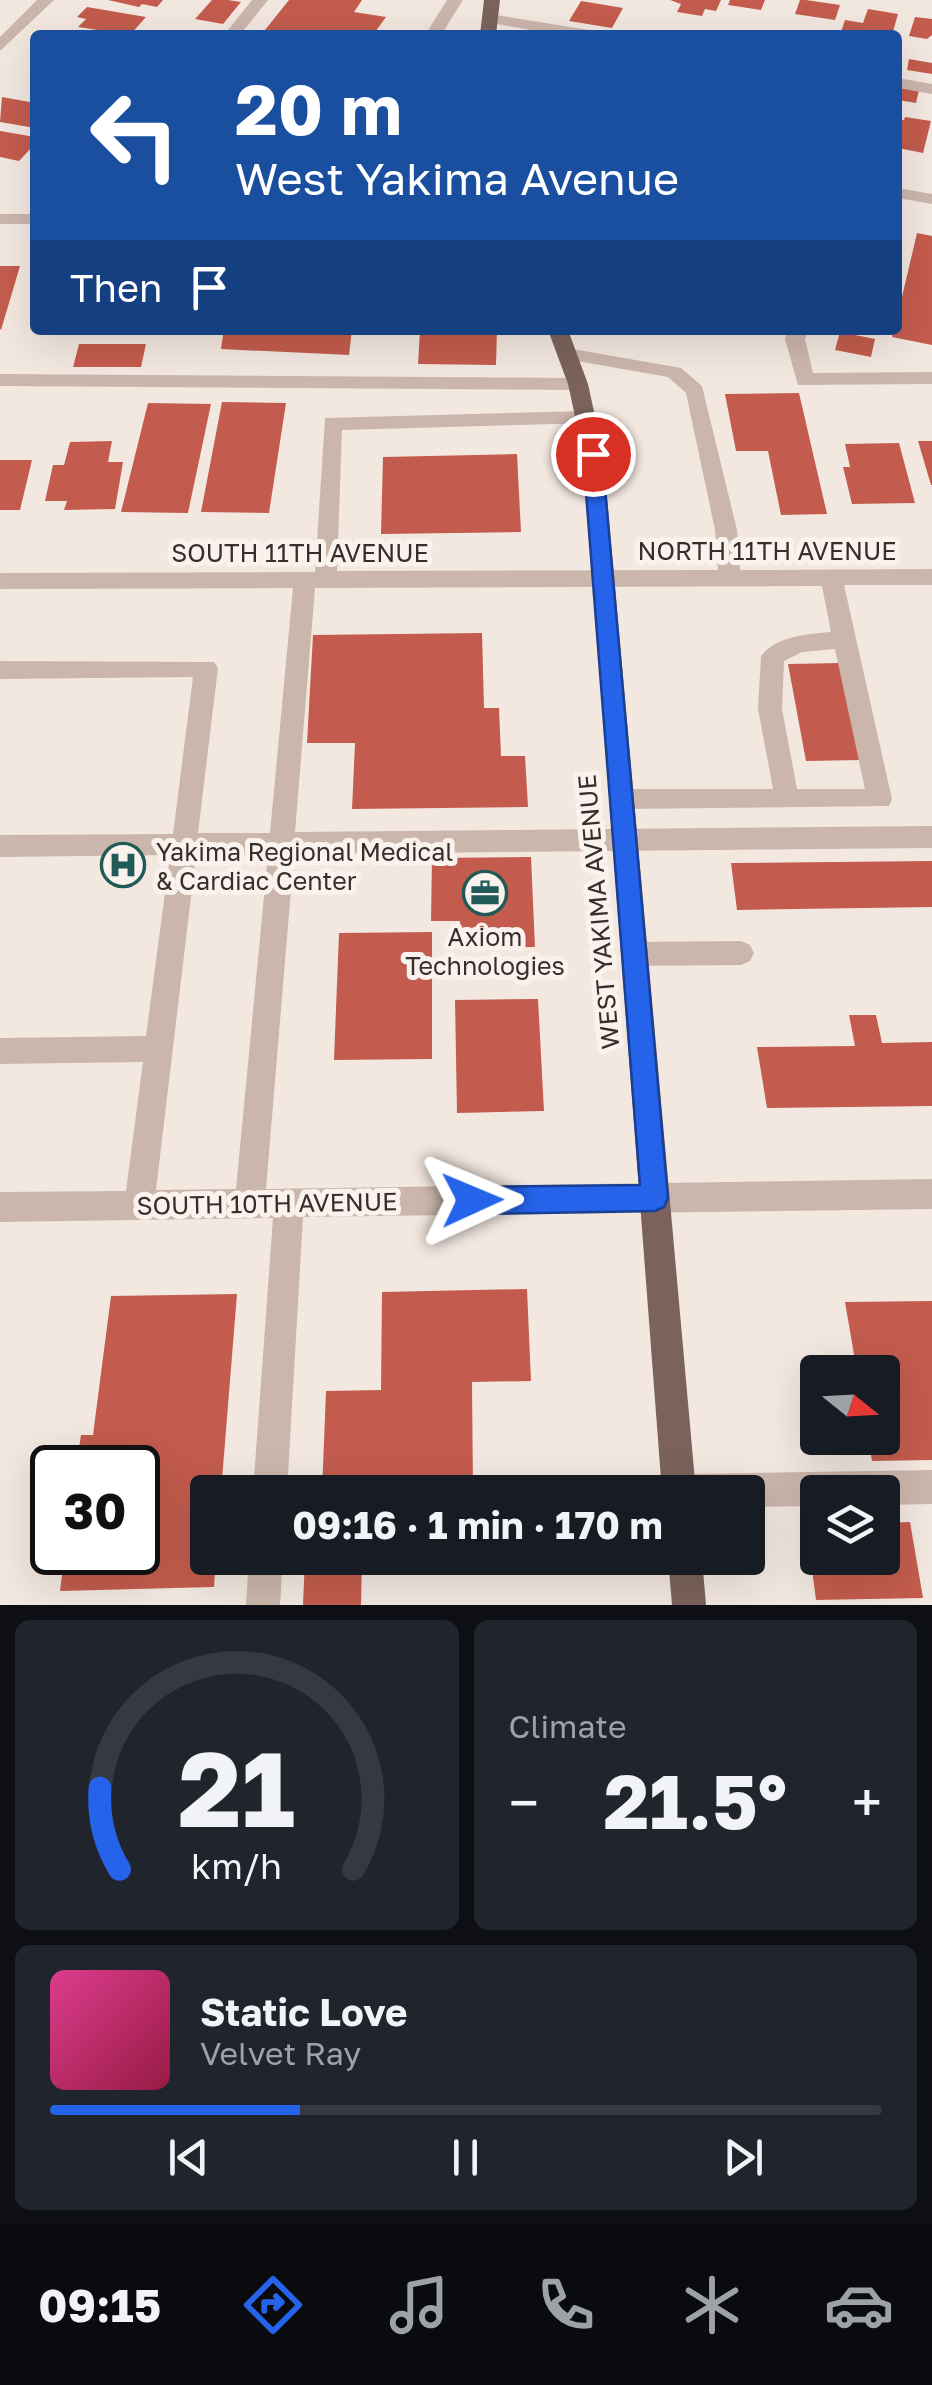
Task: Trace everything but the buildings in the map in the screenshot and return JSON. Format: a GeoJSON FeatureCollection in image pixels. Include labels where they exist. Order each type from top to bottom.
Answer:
{"type":"FeatureCollection","features":[{"type":"Feature","properties":{"kind":"main road"},"geometry":{"type":"LineString","coordinates":[[489,27],[492,0]]}},
{"type":"Feature","properties":{"kind":"main road","name":"WEST YAKIMA AVENUE"},"geometry":{"type":"LineString","coordinates":[[562,342],[578,384],[593,454],[678,1475]]}},
{"type":"Feature","properties":{"kind":"main road"},"geometry":{"type":"LineString","coordinates":[[686,1575],[689,1605]]}},
{"type":"Feature","properties":{"kind":"street"},"geometry":{"type":"LineString","coordinates":[[0,46],[46,0]]}},
{"type":"Feature","properties":{"kind":"street"},"geometry":{"type":"LineString","coordinates":[[236,30],[260,0]]}},
{"type":"Feature","properties":{"kind":"street"},"geometry":{"type":"LineString","coordinates":[[436,30],[455,0]]}},
{"type":"Feature","properties":{"kind":"street"},"geometry":{"type":"LineString","coordinates":[[489,27],[526,30]]}},
{"type":"Feature","properties":{"kind":"street"},"geometry":{"type":"LineString","coordinates":[[902,85],[932,89]]}},
{"type":"Feature","properties":{"kind":"street"},"geometry":{"type":"LineString","coordinates":[[902,195],[932,199]]}},
{"type":"Feature","properties":{"kind":"street"},"geometry":{"type":"LineString","coordinates":[[0,220],[30,218]]}},
{"type":"Feature","properties":{"kind":"street"},"geometry":{"type":"LineString","coordinates":[[796,335],[805,380],[932,378]]}},
{"type":"Feature","properties":{"kind":"street"},"geometry":{"type":"LineString","coordinates":[[562,342],[674,372],[695,391],[726,530],[730,578]]}},
{"type":"Feature","properties":{"kind":"street"},"geometry":{"type":"LineString","coordinates":[[0,380],[578,384]]}},
{"type":"Feature","properties":{"kind":"street"},"geometry":{"type":"LineString","coordinates":[[250,1204],[281,843],[332,423],[585,418]]}},
{"type":"Feature","properties":{"kind":"street","name":"NORTH 11TH AVENUE"},"geometry":{"type":"LineString","coordinates":[[601,578],[932,577]]}},
{"type":"Feature","properties":{"kind":"street","name":"SOUTH 11TH AVENUE"},"geometry":{"type":"LineString","coordinates":[[0,580],[601,578]]}},
{"type":"Feature","properties":{"kind":"street"},"geometry":{"type":"LineString","coordinates":[[621,799],[880,799],[831,578]]}},
{"type":"Feature","properties":{"kind":"street"},"geometry":{"type":"LineString","coordinates":[[787,799],[770,703],[768,674],[773,656],[799,644],[844,640]]}},
{"type":"Feature","properties":{"kind":"street"},"geometry":{"type":"LineString","coordinates":[[0,670],[206,668],[139,1205]]}},
{"type":"Feature","properties":{"kind":"street"},"geometry":{"type":"LineString","coordinates":[[0,846],[932,837]]}},
{"type":"Feature","properties":{"kind":"street"},"geometry":{"type":"LineString","coordinates":[[634,954],[742,953]]}},
{"type":"Feature","properties":{"kind":"street"},"geometry":{"type":"LineString","coordinates":[[0,1051],[158,1049]]}},
{"type":"Feature","properties":{"kind":"street","name":"SOUTH 10TH AVENUE"},"geometry":{"type":"LineString","coordinates":[[0,1207],[932,1194]]}},
{"type":"Feature","properties":{"kind":"street"},"geometry":{"type":"LineString","coordinates":[[271,1475],[289,1203]]}},
{"type":"Feature","properties":{"kind":"street"},"geometry":{"type":"LineString","coordinates":[[765,1490],[932,1487]]}},
{"type":"Feature","properties":{"kind":"street"},"geometry":{"type":"LineString","coordinates":[[263,1605],[265,1575]]}},
{"type":"Feature","properties":{"kind":"place","name":"Yakima Regional Medical & Cardiac Center"},"geometry":{"type":"Point","coordinates":[123,865]}},
{"type":"Feature","properties":{"kind":"place","name":"Axiom Technologies"},"geometry":{"type":"Point","coordinates":[485,893]}},
{"type":"Feature","properties":{"kind":"route"},"geometry":{"type":"LineString","coordinates":[[472,1200],[655,1198],[593,454]]}}]}
